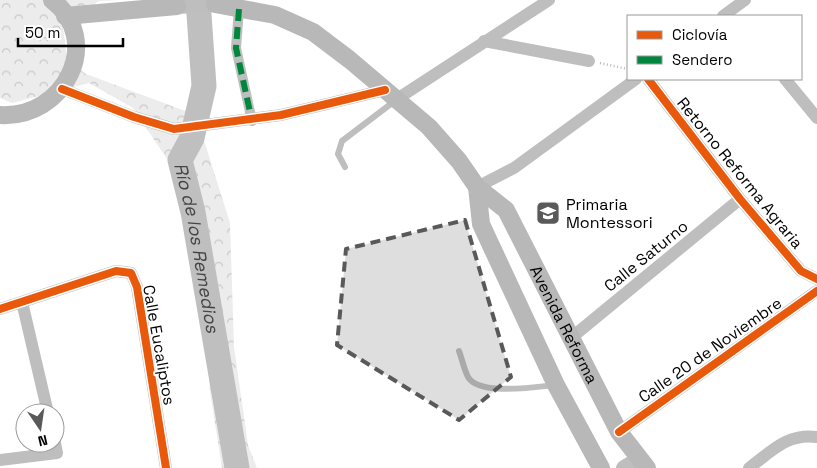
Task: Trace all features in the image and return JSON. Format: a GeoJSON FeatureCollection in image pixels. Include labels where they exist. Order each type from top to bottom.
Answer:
{"type":"FeatureCollection","features":[{"type":"Feature","properties":{"kind":"main road"},"geometry":{"type":"LineString","coordinates":[[0,115],[24,114],[46,104],[62,89],[70,75],[75,45],[72,30],[65,16],[52,0]]}},
{"type":"Feature","properties":{"kind":"main road","name":"Avenida Reforma"},"geometry":{"type":"LineString","coordinates":[[215,4],[239,4],[275,15],[313,32],[429,127],[460,161],[477,187],[506,210],[637,465]]}},
{"type":"Feature","properties":{"kind":"main road","name":"Avenida Reforma"},"geometry":{"type":"LineString","coordinates":[[65,16],[177,6]]}},
{"type":"Feature","properties":{"kind":"main road","name":"Avenida Reforma"},"geometry":{"type":"LineString","coordinates":[[477,187],[481,224],[556,385],[601,468]]}},
{"type":"Feature","properties":{"kind":"street"},"geometry":{"type":"LineString","coordinates":[[62,89],[134,117],[178,128],[252,120],[391,95],[484,41],[549,0]]}},
{"type":"Feature","properties":{"kind":"street"},"geometry":{"type":"LineString","coordinates":[[728,15],[745,0]]}},
{"type":"Feature","properties":{"kind":"street","name":"Avenida Reforma"},"geometry":{"type":"LineString","coordinates":[[177,6],[215,4]]}},
{"type":"Feature","properties":{"kind":"street"},"geometry":{"type":"LineString","coordinates":[[239,4],[236,48],[252,120]]}},
{"type":"Feature","properties":{"kind":"street"},"geometry":{"type":"LineString","coordinates":[[484,41],[589,60]]}},
{"type":"Feature","properties":{"kind":"street"},"geometry":{"type":"LineString","coordinates":[[477,187],[514,168],[635,80]]}},
{"type":"Feature","properties":{"kind":"street","name":"Retorno Reforma Agraria"},"geometry":{"type":"LineString","coordinates":[[649,80],[740,200],[801,271],[817,279]]}},
{"type":"Feature","properties":{"kind":"street"},"geometry":{"type":"LineString","coordinates":[[786,80],[817,118]]}},
{"type":"Feature","properties":{"kind":"street","name":"Calle Saturno"},"geometry":{"type":"LineString","coordinates":[[572,338],[740,200]]}},
{"type":"Feature","properties":{"kind":"street","name":"Calle Eucaliptos"},"geometry":{"type":"LineString","coordinates":[[0,309],[116,271],[130,274],[136,287],[166,468]]}},
{"type":"Feature","properties":{"kind":"street","name":"Calle 20 de Noviembre"},"geometry":{"type":"LineString","coordinates":[[619,432],[817,291]]}},
{"type":"Feature","properties":{"kind":"street"},"geometry":{"type":"LineString","coordinates":[[22,302],[46,403]]}},
{"type":"Feature","properties":{"kind":"street"},"geometry":{"type":"LineString","coordinates":[[749,468],[788,439],[805,435],[817,437]]}},
{"type":"Feature","properties":{"kind":"street"},"geometry":{"type":"LineString","coordinates":[[0,460],[57,453]]}},
{"type":"Feature","properties":{"kind":"lane"},"geometry":{"type":"LineString","coordinates":[[345,168],[338,154],[342,141],[391,95]]}},
{"type":"Feature","properties":{"kind":"lane"},"geometry":{"type":"LineString","coordinates":[[459,350],[468,377],[475,385],[487,388],[556,385]]}},
{"type":"Feature","properties":{"kind":"path"},"geometry":{"type":"LineString","coordinates":[[589,60],[627,70]]}},
{"type":"Feature","properties":{"kind":"highlighted area"},"geometry":{"type":"Polygon","coordinates":[[[465,220],[511,377],[459,420],[337,345],[346,249],[465,220]]]}},
{"type":"Feature","properties":{"kind":"green space"},"geometry":{"type":"Polygon","coordinates":[[[0,0],[121,0],[99,1],[63,27],[67,60],[86,74],[196,115],[230,223],[234,347],[248,445],[257,468],[222,468],[210,392],[207,349],[186,219],[169,162],[133,108],[89,83],[12,103],[0,98],[0,0]]]}},
{"type":"Feature","properties":{"kind":"waterway","name":"Río de los Remedios"},"geometry":{"type":"LineString","coordinates":[[198,0],[204,86],[192,138],[180,160],[193,212],[237,468]]}},
{"type":"Feature","properties":{"kind":"marked path"},"geometry":{"type":"LineString","coordinates":[[239,9],[236,48],[252,121]]}},
{"type":"Feature","properties":{"kind":"cycle path"},"geometry":{"type":"LineString","coordinates":[[649,80],[740,199],[801,271],[817,279]]}},
{"type":"Feature","properties":{"kind":"cycle path"},"geometry":{"type":"LineString","coordinates":[[62,89],[134,117],[174,129],[281,115],[385,90]]}},
{"type":"Feature","properties":{"kind":"cycle path"},"geometry":{"type":"LineString","coordinates":[[0,309],[116,271],[131,273],[137,287],[166,468]]}},
{"type":"Feature","properties":{"kind":"cycle path"},"geometry":{"type":"LineString","coordinates":[[619,432],[817,291]]}},
{"type":"Feature","properties":{"kind":"place","name":"Primaria Montessori"},"geometry":{"type":"Point","coordinates":[548,213]}}]}
